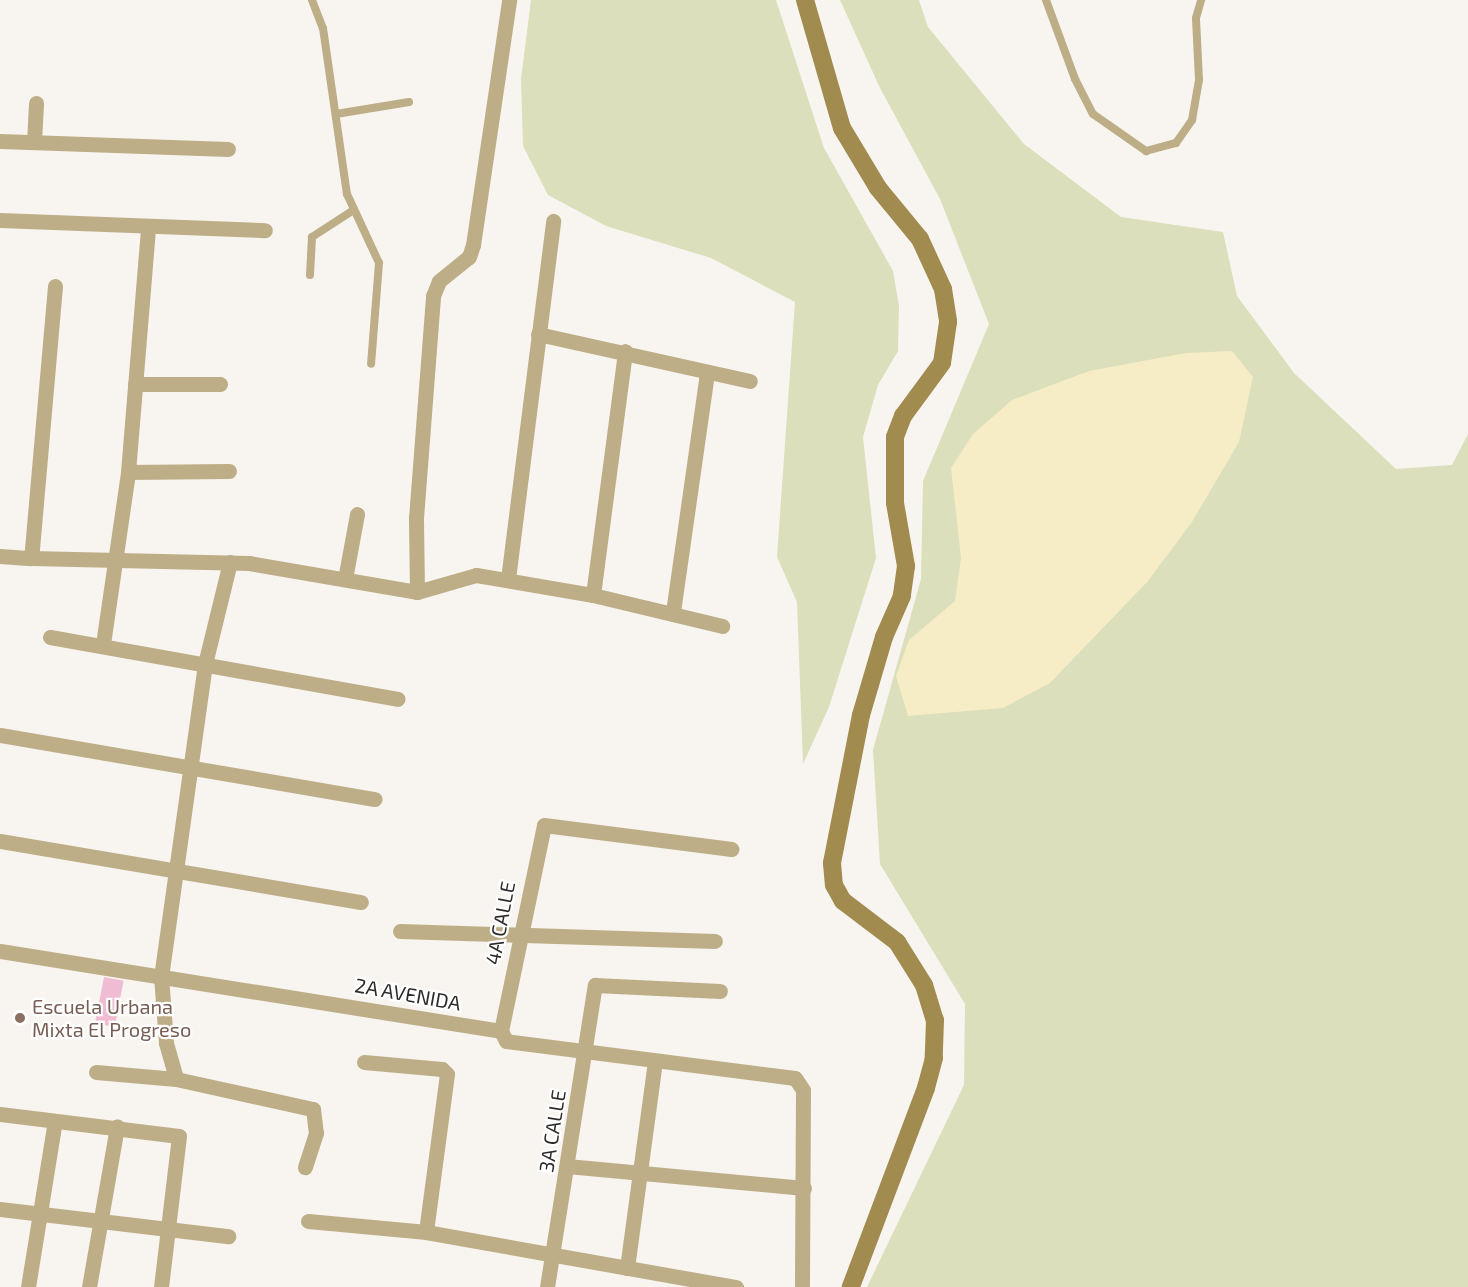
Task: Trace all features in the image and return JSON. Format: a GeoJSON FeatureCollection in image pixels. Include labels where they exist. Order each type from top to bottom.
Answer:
{"type":"FeatureCollection","features":[{"type":"Feature","properties":{"kind":"main road"},"geometry":{"type":"LineString","coordinates":[[805,0],[842,128],[878,188],[920,239],[943,289],[948,322],[942,363],[903,416],[895,437],[895,503],[906,566],[902,596],[884,637],[861,715],[832,863],[834,885],[843,901],[897,942],[924,985],[935,1020],[934,1058],[926,1088],[851,1287]]}},
{"type":"Feature","properties":{"kind":"street"},"geometry":{"type":"LineString","coordinates":[[417,592],[417,506],[433,296],[440,281],[469,257],[509,0]]}},
{"type":"Feature","properties":{"kind":"street"},"geometry":{"type":"LineString","coordinates":[[34,142],[36,103]]}},
{"type":"Feature","properties":{"kind":"street"},"geometry":{"type":"LineString","coordinates":[[0,141],[228,149]]}},
{"type":"Feature","properties":{"kind":"street"},"geometry":{"type":"LineString","coordinates":[[0,220],[265,230]]}},
{"type":"Feature","properties":{"kind":"street"},"geometry":{"type":"LineString","coordinates":[[508,579],[553,221]]}},
{"type":"Feature","properties":{"kind":"street"},"geometry":{"type":"LineString","coordinates":[[103,644],[118,560],[128,472],[148,227]]}},
{"type":"Feature","properties":{"kind":"street"},"geometry":{"type":"LineString","coordinates":[[31,558],[55,286]]}},
{"type":"Feature","properties":{"kind":"street"},"geometry":{"type":"LineString","coordinates":[[538,334],[625,351],[750,381]]}},
{"type":"Feature","properties":{"kind":"street"},"geometry":{"type":"LineString","coordinates":[[593,595],[625,351]]}},
{"type":"Feature","properties":{"kind":"street"},"geometry":{"type":"LineString","coordinates":[[672,612],[707,372]]}},
{"type":"Feature","properties":{"kind":"street"},"geometry":{"type":"LineString","coordinates":[[135,384],[220,384]]}},
{"type":"Feature","properties":{"kind":"street"},"geometry":{"type":"LineString","coordinates":[[128,472],[230,471]]}},
{"type":"Feature","properties":{"kind":"street"},"geometry":{"type":"LineString","coordinates":[[345,579],[357,514]]}},
{"type":"Feature","properties":{"kind":"street"},"geometry":{"type":"LineString","coordinates":[[0,556],[230,562],[417,592],[460,577],[508,579],[672,612],[722,626]]}},
{"type":"Feature","properties":{"kind":"street"},"geometry":{"type":"LineString","coordinates":[[176,1079],[166,1043],[161,976],[193,766],[205,664],[230,562]]}},
{"type":"Feature","properties":{"kind":"street"},"geometry":{"type":"LineString","coordinates":[[50,637],[103,644],[398,699]]}},
{"type":"Feature","properties":{"kind":"street"},"geometry":{"type":"LineString","coordinates":[[0,735],[193,766],[375,799]]}},
{"type":"Feature","properties":{"kind":"street","name":"4A CALLE"},"geometry":{"type":"LineString","coordinates":[[501,1031],[519,931],[544,825],[731,849]]}},
{"type":"Feature","properties":{"kind":"street"},"geometry":{"type":"LineString","coordinates":[[0,841],[361,902]]}},
{"type":"Feature","properties":{"kind":"street"},"geometry":{"type":"LineString","coordinates":[[400,931],[519,931],[715,941]]}},
{"type":"Feature","properties":{"kind":"street","name":"2A AVENIDA"},"geometry":{"type":"LineString","coordinates":[[0,951],[501,1031],[506,1041],[790,1076],[800,1082],[804,1188]]}},
{"type":"Feature","properties":{"kind":"street","name":"3A CALLE"},"geometry":{"type":"LineString","coordinates":[[547,1287],[598,982],[720,991]]}},
{"type":"Feature","properties":{"kind":"street"},"geometry":{"type":"LineString","coordinates":[[627,1268],[637,1172],[655,1061]]}},
{"type":"Feature","properties":{"kind":"street"},"geometry":{"type":"LineString","coordinates":[[364,1062],[442,1069],[447,1074],[426,1232]]}},
{"type":"Feature","properties":{"kind":"street"},"geometry":{"type":"LineString","coordinates":[[96,1072],[176,1079],[313,1108],[316,1133],[305,1167]]}},
{"type":"Feature","properties":{"kind":"street"},"geometry":{"type":"LineString","coordinates":[[0,1114],[117,1126],[180,1138],[161,1287]]}},
{"type":"Feature","properties":{"kind":"street"},"geometry":{"type":"LineString","coordinates":[[28,1287],[55,1121]]}},
{"type":"Feature","properties":{"kind":"street"},"geometry":{"type":"LineString","coordinates":[[89,1287],[117,1126]]}},
{"type":"Feature","properties":{"kind":"street"},"geometry":{"type":"LineString","coordinates":[[567,1166],[804,1188],[802,1287]]}},
{"type":"Feature","properties":{"kind":"street"},"geometry":{"type":"LineString","coordinates":[[0,1209],[228,1236]]}},
{"type":"Feature","properties":{"kind":"street"},"geometry":{"type":"LineString","coordinates":[[308,1221],[426,1232],[736,1287]]}},
{"type":"Feature","properties":{"kind":"lane"},"geometry":{"type":"LineString","coordinates":[[312,0],[323,28],[352,211],[374,245],[379,263],[371,364]]}},
{"type":"Feature","properties":{"kind":"lane"},"geometry":{"type":"LineString","coordinates":[[1046,0],[1093,114],[1146,151],[1176,143],[1192,120],[1199,80],[1196,18],[1201,0]]}},
{"type":"Feature","properties":{"kind":"lane"},"geometry":{"type":"LineString","coordinates":[[336,114],[409,102]]}},
{"type":"Feature","properties":{"kind":"lane"},"geometry":{"type":"LineString","coordinates":[[310,275],[312,237],[352,211]]}},
{"type":"Feature","properties":{"kind":"green space"},"geometry":{"type":"Polygon","coordinates":[[[531,0],[776,0],[824,148],[893,271],[899,306],[898,351],[878,385],[863,437],[876,558],[829,707],[803,764],[797,602],[777,557],[795,302],[711,258],[606,226],[548,195],[523,146],[521,79],[531,0]]]}},
{"type":"Feature","properties":{"kind":"green space"},"geometry":{"type":"Polygon","coordinates":[[[840,0],[919,0],[928,27],[1024,144],[1121,217],[1223,232],[1237,296],[1294,373],[1396,469],[1452,465],[1468,434],[1468,1287],[867,1287],[964,1085],[965,1004],[880,864],[873,750],[921,579],[923,481],[989,324],[940,199],[880,88],[840,0]]]}},
{"type":"Feature","properties":{"kind":"sand"},"geometry":{"type":"Polygon","coordinates":[[[1232,351],[1253,377],[1239,442],[1192,522],[1148,581],[1050,683],[1003,708],[908,716],[896,676],[909,640],[955,601],[961,558],[951,468],[973,434],[1012,400],[1089,371],[1186,353],[1232,351]]]}},
{"type":"Feature","properties":{"kind":"building"},"geometry":{"type":"Polygon","coordinates":[[[104,977],[124,981],[115,1027],[95,1023],[104,977]]]}},
{"type":"Feature","properties":{"kind":"place","name":"Escuela Urbana Mixta El Progreso"},"geometry":{"type":"Point","coordinates":[20,1018]}}]}
